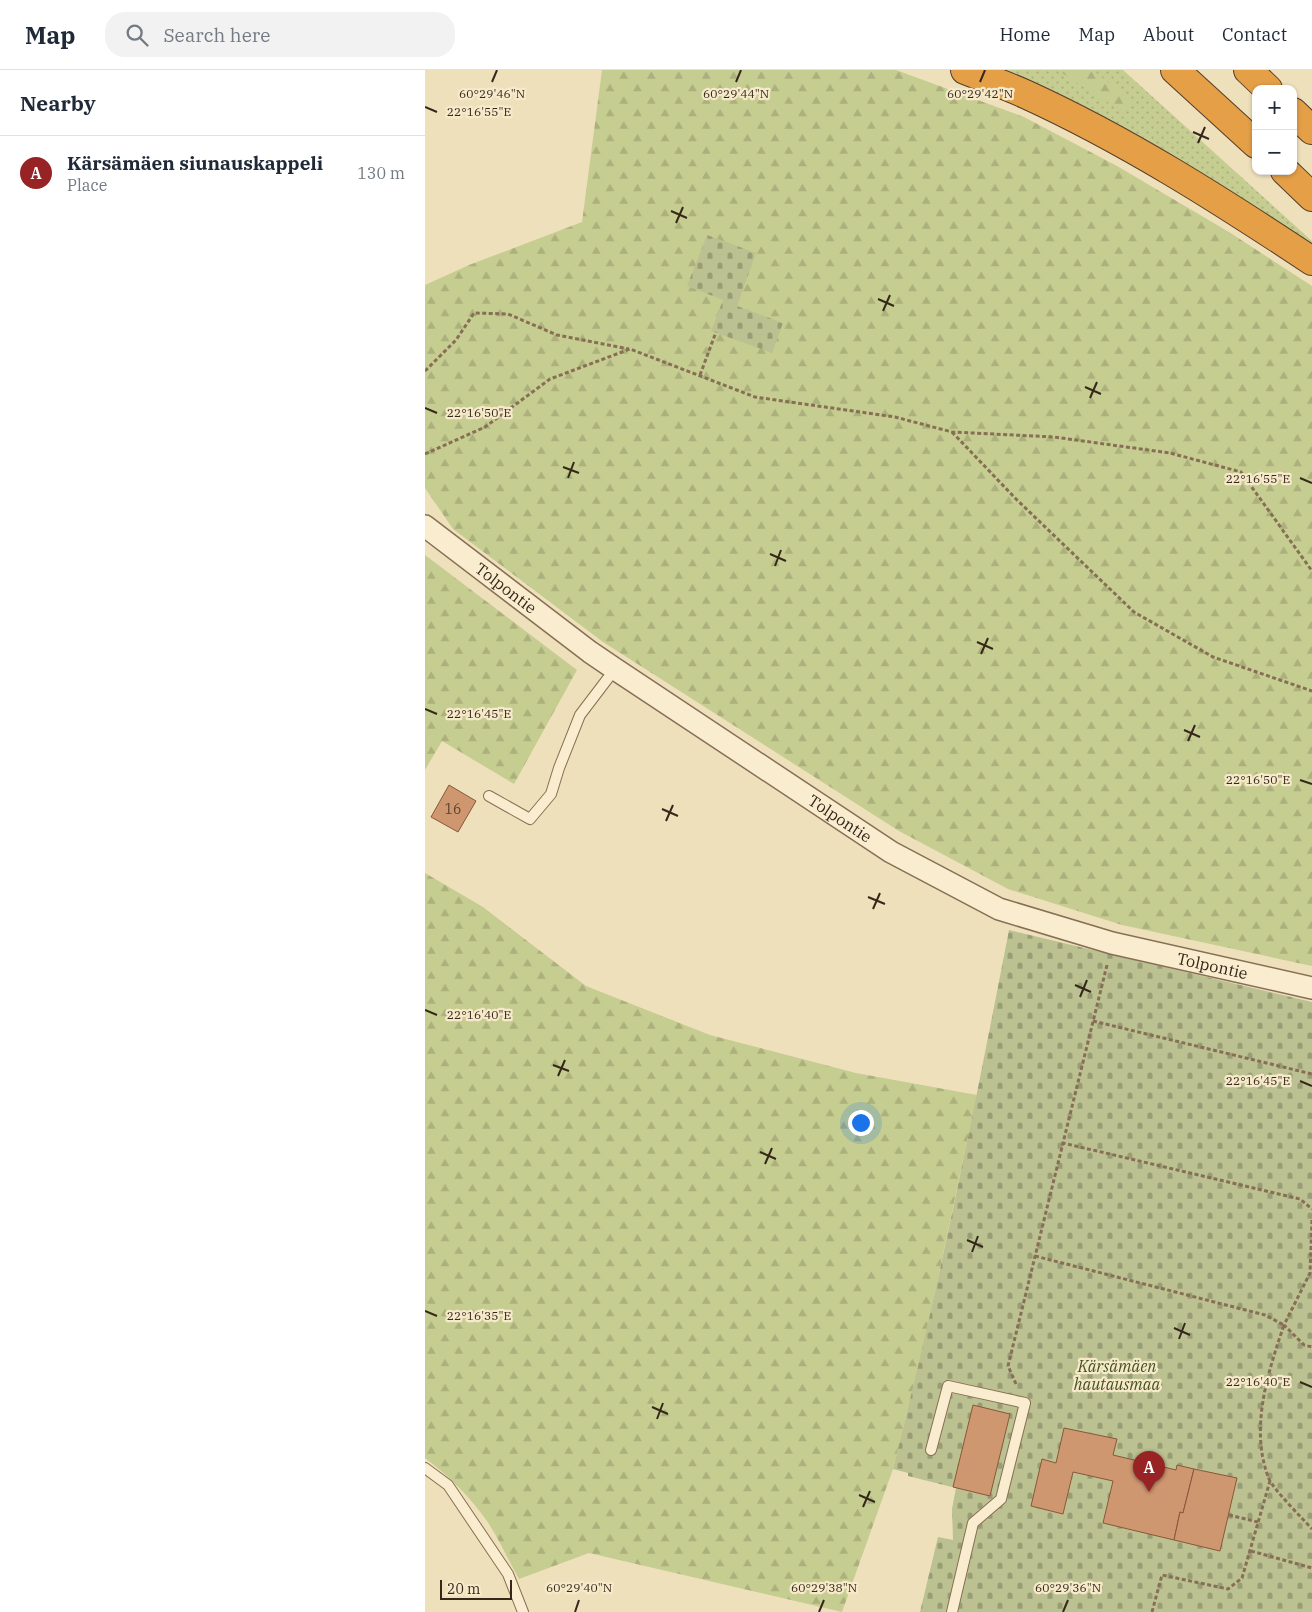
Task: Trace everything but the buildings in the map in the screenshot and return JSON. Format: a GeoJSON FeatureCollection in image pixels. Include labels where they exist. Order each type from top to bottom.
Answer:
{"type":"FeatureCollection","features":[{"type":"Feature","properties":{"kind":"highway"},"geometry":{"type":"LineString","coordinates":[[965,70],[1025,94],[1110,136],[1181,177],[1312,261]]}},
{"type":"Feature","properties":{"kind":"highway"},"geometry":{"type":"LineString","coordinates":[[1175,70],[1252,140]]}},
{"type":"Feature","properties":{"kind":"highway"},"geometry":{"type":"LineString","coordinates":[[1248,70],[1264,85]]}},
{"type":"Feature","properties":{"kind":"highway"},"geometry":{"type":"LineString","coordinates":[[1297,116],[1312,130]]}},
{"type":"Feature","properties":{"kind":"highway"},"geometry":{"type":"LineString","coordinates":[[1289,175],[1312,197]]}},
{"type":"Feature","properties":{"kind":"street","name":"Tolpontie"},"geometry":{"type":"LineString","coordinates":[[427,524],[583,647],[615,669],[891,852],[999,909],[1112,943],[1312,988]]}},
{"type":"Feature","properties":{"kind":"lane"},"geometry":{"type":"LineString","coordinates":[[489,796],[530,819],[551,794],[580,715],[615,669]]}},
{"type":"Feature","properties":{"kind":"lane"},"geometry":{"type":"LineString","coordinates":[[931,1450],[948,1386],[1025,1403],[1001,1499],[973,1523],[952,1612]]}},
{"type":"Feature","properties":{"kind":"lane"},"geometry":{"type":"LineString","coordinates":[[425,1468],[448,1485],[508,1574],[523,1612]]}},
{"type":"Feature","properties":{"kind":"path"},"geometry":{"type":"LineString","coordinates":[[425,371],[456,340],[474,313],[508,314],[557,335],[630,349],[755,397],[895,417],[953,432],[1054,437],[1170,453],[1241,472],[1312,570]]}},
{"type":"Feature","properties":{"kind":"path"},"geometry":{"type":"LineString","coordinates":[[700,375],[716,332]]}},
{"type":"Feature","properties":{"kind":"path"},"geometry":{"type":"LineString","coordinates":[[425,454],[485,427],[550,379],[630,349]]}},
{"type":"Feature","properties":{"kind":"path"},"geometry":{"type":"LineString","coordinates":[[953,432],[1016,499],[1134,612],[1213,657],[1312,691]]}},
{"type":"Feature","properties":{"kind":"path"},"geometry":{"type":"LineString","coordinates":[[1025,1403],[1008,1366],[1112,943]]}},
{"type":"Feature","properties":{"kind":"path"},"geometry":{"type":"LineString","coordinates":[[1093,1021],[1312,1074]]}},
{"type":"Feature","properties":{"kind":"path"},"geometry":{"type":"LineString","coordinates":[[1063,1143],[1300,1199],[1312,1209]]}},
{"type":"Feature","properties":{"kind":"path"},"geometry":{"type":"LineString","coordinates":[[1312,1220],[1310,1272],[1284,1324],[1270,1367],[1263,1405],[1261,1446],[1270,1481],[1312,1529]]}},
{"type":"Feature","properties":{"kind":"path"},"geometry":{"type":"LineString","coordinates":[[1035,1256],[1265,1314],[1284,1324],[1304,1344],[1312,1347]]}},
{"type":"Feature","properties":{"kind":"path"},"geometry":{"type":"LineString","coordinates":[[1152,1612],[1162,1575],[1228,1589],[1242,1578],[1270,1481]]}},
{"type":"Feature","properties":{"kind":"path"},"geometry":{"type":"LineString","coordinates":[[1229,1515],[1258,1522]]}},
{"type":"Feature","properties":{"kind":"path"},"geometry":{"type":"LineString","coordinates":[[1251,1551],[1312,1568]]}},
{"type":"Feature","properties":{"kind":"green space"},"geometry":{"type":"Polygon","coordinates":[[[602,70],[896,70],[1024,117],[1117,166],[1229,232],[1312,286],[1312,966],[1122,925],[1008,889],[899,831],[603,642],[453,529],[425,488],[425,285],[469,265],[582,222],[602,70]]]}},
{"type":"Feature","properties":{"kind":"green space"},"geometry":{"type":"Polygon","coordinates":[[[995,70],[1123,70],[1312,241],[1312,245],[995,70]]]}},
{"type":"Feature","properties":{"kind":"green space"},"geometry":{"type":"Polygon","coordinates":[[[1057,70],[1091,70],[1132,99],[1123,112],[1057,70]]]}},
{"type":"Feature","properties":{"kind":"green space"},"geometry":{"type":"Polygon","coordinates":[[[707,235],[756,253],[737,306],[783,323],[772,353],[711,331],[723,300],[687,286],[707,235]]]}},
{"type":"Feature","properties":{"kind":"green space"},"geometry":{"type":"Polygon","coordinates":[[[425,555],[577,670],[514,784],[442,741],[425,770],[425,555]]]}},
{"type":"Feature","properties":{"kind":"green space"},"geometry":{"type":"Polygon","coordinates":[[[425,873],[483,907],[586,986],[710,1035],[856,1073],[977,1095],[920,1362],[893,1469],[842,1612],[589,1553],[519,1579],[496,1535],[474,1504],[459,1487],[425,1458],[425,873]]]}},
{"type":"Feature","properties":{"kind":"green space","name":"Kärsämäen hautausmaa"},"geometry":{"type":"Polygon","coordinates":[[[1009,930],[1312,1002],[1312,1612],[920,1612],[938,1537],[953,1540],[952,1509],[956,1488],[908,1476],[908,1473],[893,1469],[955,1201],[1009,930]]]}},
{"type":"Feature","properties":{"kind":"place","name":"Kärsämäen siunauskappeli"},"geometry":{"type":"Point","coordinates":[1149,1492]}}]}
